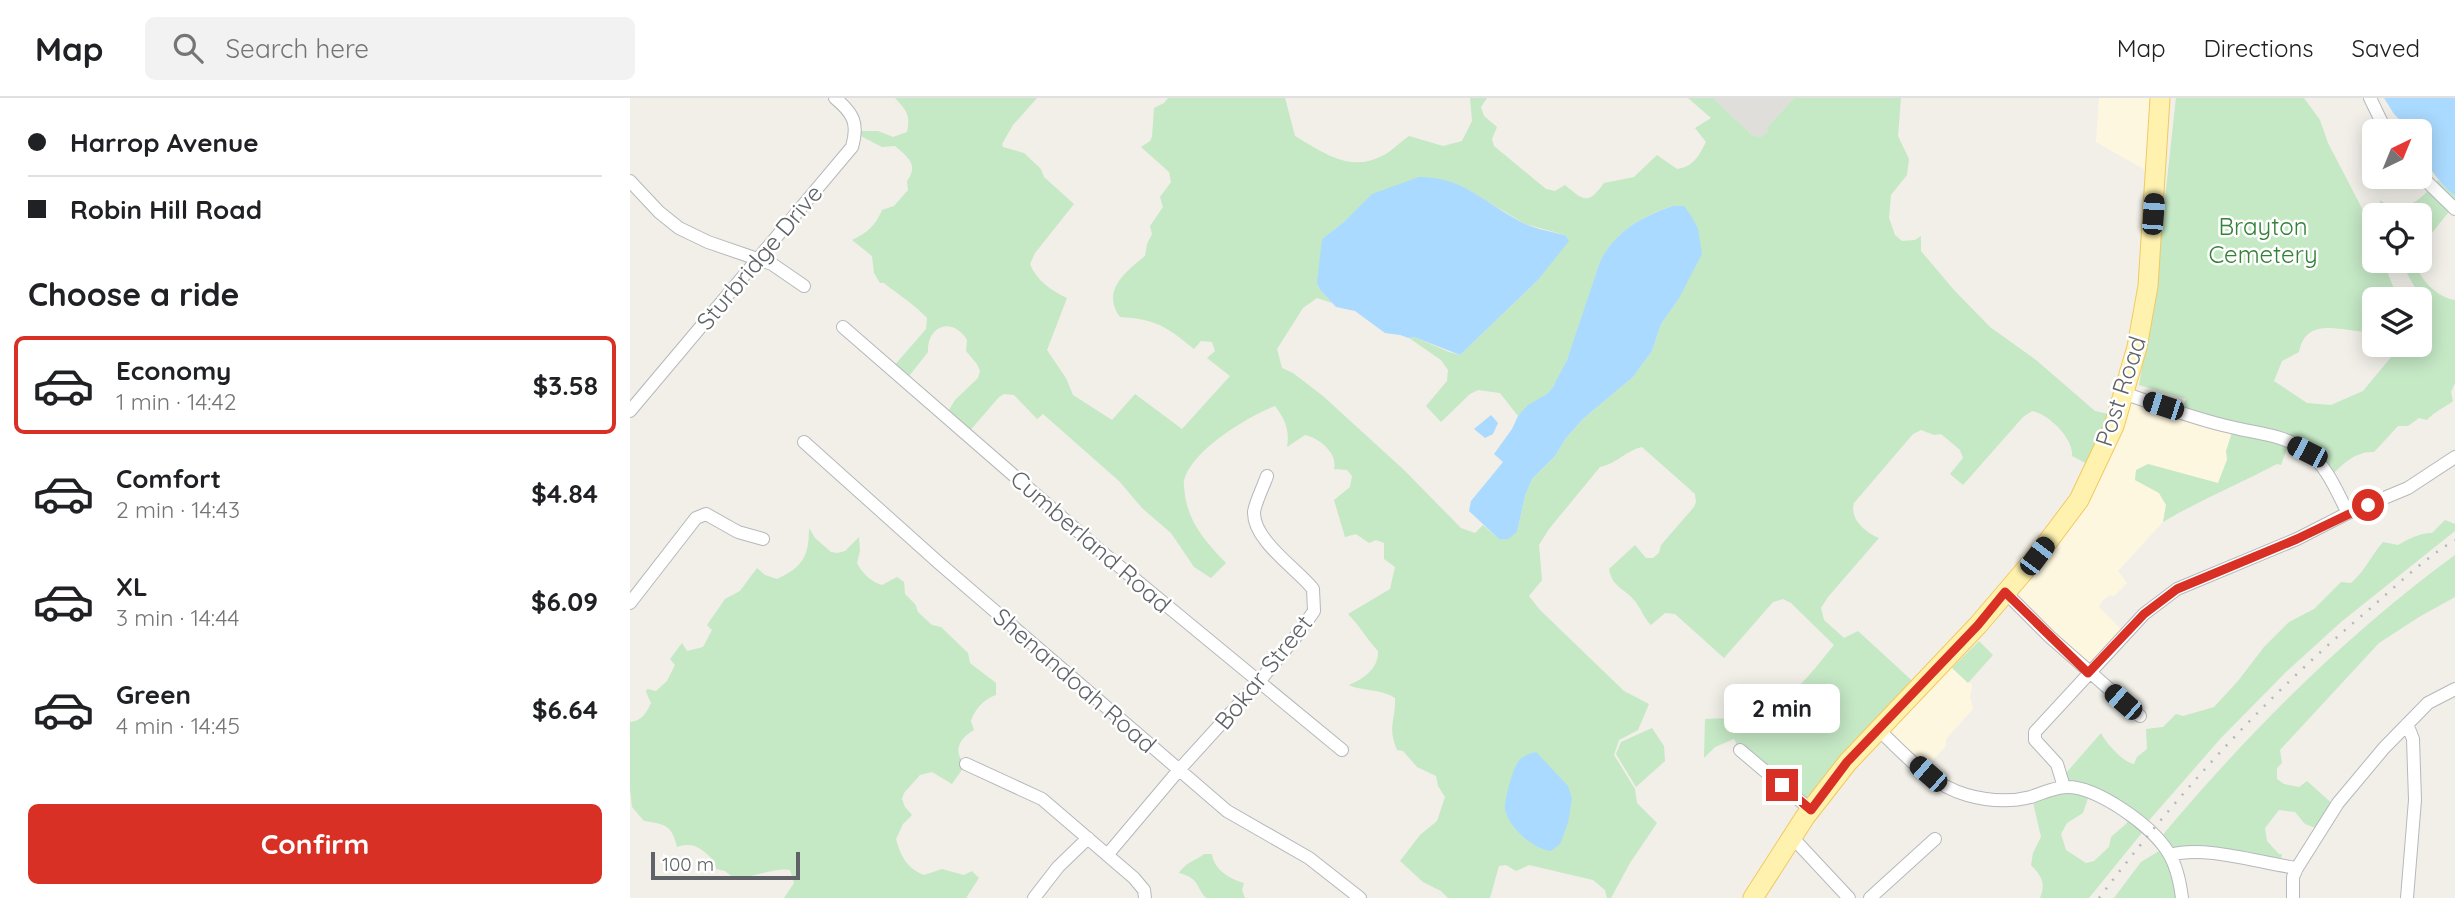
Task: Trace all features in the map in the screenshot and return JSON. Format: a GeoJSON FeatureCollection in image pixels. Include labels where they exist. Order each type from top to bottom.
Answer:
{"type":"FeatureCollection","features":[{"type":"Feature","properties":{"kind":"main road","name":"Post Road"},"geometry":{"type":"LineString","coordinates":[[1753,898],[1792,837],[1847,762],[1978,625],[2037,556],[2079,500],[2114,426],[2137,347],[2148,286],[2160,98]]}},
{"type":"Feature","properties":{"kind":"street","name":"Sturbridge Drive"},"geometry":{"type":"LineString","coordinates":[[630,411],[852,147],[856,134],[854,120],[835,98]]}},
{"type":"Feature","properties":{"kind":"street"},"geometry":{"type":"LineString","coordinates":[[2370,98],[2380,119]]}},
{"type":"Feature","properties":{"kind":"street"},"geometry":{"type":"LineString","coordinates":[[630,181],[659,212],[679,228],[757,261],[772,264],[804,286]]}},
{"type":"Feature","properties":{"kind":"street"},"geometry":{"type":"LineString","coordinates":[[2432,187],[2455,209]]}},
{"type":"Feature","properties":{"kind":"street","name":"Cumberland Road"},"geometry":{"type":"LineString","coordinates":[[844,327],[1103,553],[1342,750]]}},
{"type":"Feature","properties":{"kind":"street"},"geometry":{"type":"LineString","coordinates":[[2123,393],[2233,428],[2256,430],[2307,452],[2324,468],[2348,513]]}},
{"type":"Feature","properties":{"kind":"street","name":"Shenandoah Road"},"geometry":{"type":"LineString","coordinates":[[804,442],[1178,771],[1227,811],[1309,858],[1360,898]]}},
{"type":"Feature","properties":{"kind":"street"},"geometry":{"type":"LineString","coordinates":[[2064,787],[2057,764],[2035,740],[2035,732],[2144,614],[2177,589],[2297,539],[2348,513],[2408,488],[2455,457]]}},
{"type":"Feature","properties":{"kind":"street","name":"Bokar Street"},"geometry":{"type":"LineString","coordinates":[[1108,854],[1178,771],[1258,683],[1314,611],[1313,589],[1265,541],[1258,530],[1254,512],[1267,476]]}},
{"type":"Feature","properties":{"kind":"street"},"geometry":{"type":"LineString","coordinates":[[630,603],[696,518],[706,514],[738,532],[763,539]]}},
{"type":"Feature","properties":{"kind":"street"},"geometry":{"type":"LineString","coordinates":[[2005,592],[2088,673],[2140,716]]}},
{"type":"Feature","properties":{"kind":"street"},"geometry":{"type":"LineString","coordinates":[[2293,898],[2293,877],[2297,868],[2338,803],[2364,770],[2428,703],[2455,689]]}},
{"type":"Feature","properties":{"kind":"street"},"geometry":{"type":"LineString","coordinates":[[2407,724],[2413,738],[2415,800],[2407,898]]}},
{"type":"Feature","properties":{"kind":"street"},"geometry":{"type":"LineString","coordinates":[[1878,729],[1937,781],[1968,796],[2015,800],[2064,787],[2087,790],[2106,799],[2162,843],[2178,874],[2182,898]]}},
{"type":"Feature","properties":{"kind":"street"},"geometry":{"type":"LineString","coordinates":[[1740,750],[1811,810]]}},
{"type":"Feature","properties":{"kind":"street"},"geometry":{"type":"LineString","coordinates":[[966,764],[1042,799],[1134,878],[1144,890],[1145,898]]}},
{"type":"Feature","properties":{"kind":"street"},"geometry":{"type":"LineString","coordinates":[[1792,837],[1849,898]]}},
{"type":"Feature","properties":{"kind":"street"},"geometry":{"type":"LineString","coordinates":[[1034,898],[1058,867],[1088,838]]}},
{"type":"Feature","properties":{"kind":"street"},"geometry":{"type":"LineString","coordinates":[[1870,898],[1935,839]]}},
{"type":"Feature","properties":{"kind":"street"},"geometry":{"type":"LineString","coordinates":[[2170,855],[2182,852],[2212,854],[2297,868]]}},
{"type":"Feature","properties":{"kind":"shaded area"},"geometry":{"type":"Polygon","coordinates":[[[1713,98],[1794,98],[1768,126],[1769,132],[1761,137],[1752,135],[1713,98]]]}},
{"type":"Feature","properties":{"kind":"shaded area"},"geometry":{"type":"Polygon","coordinates":[[[2099,98],[2162,98],[2156,176],[2096,142],[2099,98]]]}},
{"type":"Feature","properties":{"kind":"shaded area"},"geometry":{"type":"Polygon","coordinates":[[[2127,393],[2233,428],[2227,459],[2218,483],[2148,464],[2136,470],[2135,480],[2159,493],[2166,505],[2163,522],[2118,571],[2127,583],[2114,596],[2110,595],[2102,601],[2099,607],[2125,633],[2088,672],[2010,589],[2048,542],[2127,393]]]}},
{"type":"Feature","properties":{"kind":"shaded area"},"geometry":{"type":"Polygon","coordinates":[[[1946,660],[1972,685],[1970,697],[1973,709],[1946,739],[1946,746],[1931,762],[1954,782],[1953,789],[1936,779],[1882,726],[1946,660]]]}},
{"type":"Feature","properties":{"kind":"green space"},"geometry":{"type":"Polygon","coordinates":[[[895,98],[1037,98],[1013,125],[1002,144],[1003,147],[1024,153],[1041,169],[1044,177],[1074,204],[1035,253],[1030,264],[1045,284],[1067,298],[1047,350],[1066,378],[1073,395],[1112,420],[1135,394],[1182,429],[1230,376],[1207,358],[1215,351],[1212,342],[1201,341],[1194,349],[1152,322],[1120,317],[1115,308],[1114,290],[1123,275],[1145,256],[1152,234],[1150,226],[1163,207],[1160,197],[1171,182],[1169,172],[1141,147],[1152,137],[1154,108],[1168,98],[1285,98],[1295,136],[1337,158],[1359,162],[1370,161],[1385,154],[1409,136],[1443,146],[1462,141],[1472,121],[1470,98],[1487,98],[1481,107],[1484,116],[1497,127],[1492,139],[1494,146],[1546,189],[1555,191],[1565,185],[1577,195],[1590,198],[1604,183],[1634,177],[1657,155],[1677,169],[1695,160],[1706,142],[1695,128],[1711,118],[1688,98],[1713,98],[1752,135],[1761,137],[1768,132],[1768,126],[1794,98],[1901,98],[1898,136],[1909,159],[1907,175],[1891,195],[1889,218],[1895,235],[1902,241],[1915,240],[1921,236],[1921,251],[1990,327],[2036,360],[2095,411],[2117,416],[2093,467],[2072,456],[2069,442],[2053,422],[2032,411],[2023,417],[1963,485],[1950,474],[1963,458],[1960,450],[1941,434],[1934,435],[1921,430],[1913,434],[1854,503],[1856,520],[1869,533],[1879,538],[1828,597],[1821,608],[1824,620],[1844,638],[1858,631],[1919,687],[1812,809],[1740,750],[1734,739],[1715,747],[1704,758],[1705,719],[1750,716],[1776,705],[1798,687],[1834,645],[1791,603],[1783,599],[1773,602],[1724,658],[1675,614],[1665,613],[1651,625],[1634,600],[1613,580],[1609,569],[1635,545],[1646,558],[1653,558],[1659,553],[1661,545],[1694,507],[1695,494],[1642,447],[1600,467],[1539,545],[1542,580],[1529,596],[1540,610],[1624,691],[1649,704],[1638,730],[1619,740],[1614,755],[1635,789],[1637,803],[1657,823],[1630,863],[1611,898],[1607,898],[1605,890],[1593,880],[1529,865],[1516,871],[1506,865],[1499,866],[1490,898],[1448,898],[1441,891],[1423,882],[1400,861],[1420,835],[1437,821],[1445,797],[1438,786],[1436,776],[1417,767],[1403,751],[1397,750],[1392,729],[1395,698],[1349,685],[1370,672],[1376,663],[1378,651],[1348,614],[1390,589],[1395,567],[1384,559],[1384,543],[1376,540],[1369,543],[1356,534],[1345,537],[1334,500],[1350,487],[1352,476],[1347,470],[1334,469],[1330,452],[1310,437],[1305,435],[1287,447],[1286,425],[1275,406],[1222,436],[1198,457],[1189,468],[1184,482],[1187,506],[1195,524],[1226,563],[1211,578],[1194,567],[1171,533],[1142,508],[1119,481],[1043,414],[1037,419],[1014,395],[1004,394],[999,397],[968,433],[946,415],[955,400],[978,378],[980,371],[966,351],[967,340],[948,326],[936,330],[929,343],[928,352],[906,380],[893,367],[926,329],[927,318],[884,283],[880,283],[874,273],[872,256],[852,240],[870,228],[882,210],[894,206],[908,190],[907,181],[912,166],[908,158],[895,146],[882,147],[857,134],[858,131],[878,131],[893,137],[907,132],[908,117],[895,98]],[[1467,189],[1344,222],[1322,239],[1321,291],[1332,303],[1317,298],[1303,308],[1277,349],[1282,368],[1323,396],[1404,470],[1461,528],[1475,533],[1483,525],[1499,539],[1517,532],[1525,496],[1532,479],[1555,456],[1566,438],[1584,418],[1633,377],[1652,351],[1661,324],[1678,300],[1673,206],[1632,225],[1601,259],[1564,368],[1548,393],[1518,416],[1500,393],[1478,390],[1470,394],[1441,422],[1426,406],[1447,381],[1448,370],[1441,360],[1409,338],[1414,337],[1460,355],[1537,281],[1565,235],[1525,224],[1467,189]]]}},
{"type":"Feature","properties":{"kind":"green space","name":"Brayton Cemetery"},"geometry":{"type":"Polygon","coordinates":[[[2176,98],[2304,98],[2320,120],[2328,143],[2362,208],[2362,273],[2388,273],[2393,287],[2362,287],[2362,332],[2329,328],[2310,333],[2303,340],[2299,352],[2282,361],[2274,381],[2307,403],[2331,405],[2363,391],[2391,357],[2432,357],[2432,288],[2455,300],[2455,383],[2451,392],[2453,401],[2427,420],[2419,418],[2408,426],[2398,426],[2374,452],[2355,456],[2331,476],[2289,443],[2281,465],[2277,464],[2163,522],[2166,505],[2159,493],[2135,480],[2136,470],[2148,464],[2218,483],[2227,460],[2226,451],[2233,429],[2181,410],[2186,399],[2139,385],[2155,289],[2176,98]]]}},
{"type":"Feature","properties":{"kind":"green space"},"geometry":{"type":"Polygon","coordinates":[[[2438,180],[2455,196],[2455,204],[2432,233],[2432,203],[2413,203],[2438,180]]]}},
{"type":"Feature","properties":{"kind":"green space","name":"Brayton Cemetery"},"geometry":{"type":"Polygon","coordinates":[[[2407,273],[2420,273],[2430,286],[2415,287],[2407,273]]]}},
{"type":"Feature","properties":{"kind":"green space"},"geometry":{"type":"Polygon","coordinates":[[[2445,520],[2455,524],[2455,531],[2341,622],[2286,672],[2221,738],[2145,825],[2145,829],[2089,898],[2040,898],[2042,880],[2031,865],[2033,853],[2041,837],[2032,798],[2065,786],[2066,773],[2101,733],[2115,752],[2134,764],[2137,757],[2147,749],[2146,729],[2163,727],[2176,714],[2183,716],[2214,707],[2264,647],[2289,622],[2314,609],[2341,582],[2351,583],[2383,542],[2398,545],[2418,535],[2432,533],[2445,520]],[[2090,792],[2083,813],[2067,823],[2061,834],[2066,850],[2086,863],[2094,861],[2109,847],[2111,837],[2131,816],[2090,792]]]}},
{"type":"Feature","properties":{"kind":"green space"},"geometry":{"type":"Polygon","coordinates":[[[809,528],[815,538],[831,552],[845,551],[859,537],[857,563],[864,574],[882,585],[897,577],[904,582],[905,594],[915,604],[918,612],[932,625],[941,627],[968,653],[970,663],[996,683],[996,695],[978,709],[971,721],[974,730],[959,746],[959,755],[966,764],[952,784],[932,772],[920,775],[904,793],[902,799],[912,815],[903,824],[896,839],[906,861],[924,875],[942,869],[964,875],[972,871],[979,878],[966,898],[784,898],[794,883],[790,870],[772,871],[736,880],[725,871],[716,869],[715,862],[698,848],[689,845],[677,847],[670,830],[657,823],[644,821],[632,807],[630,722],[640,718],[651,703],[647,689],[656,691],[667,681],[675,665],[670,659],[682,643],[687,651],[703,647],[712,630],[707,625],[725,599],[740,591],[757,568],[765,575],[777,579],[799,565],[808,546],[809,528]]]}},
{"type":"Feature","properties":{"kind":"green space"},"geometry":{"type":"Polygon","coordinates":[[[2455,555],[2455,597],[2379,643],[2280,750],[2282,763],[2277,768],[2277,779],[2284,784],[2299,787],[2307,781],[2336,807],[2321,830],[2305,824],[2295,812],[2279,810],[2265,828],[2267,841],[2282,854],[2280,865],[2176,852],[2182,898],[2114,898],[2141,862],[2164,848],[2159,840],[2166,831],[2267,719],[2339,650],[2415,585],[2455,555]]]}},
{"type":"Feature","properties":{"kind":"green space"},"geometry":{"type":"Polygon","coordinates":[[[1979,641],[1993,655],[1968,683],[1952,668],[1979,641]]]}},
{"type":"Feature","properties":{"kind":"green space"},"geometry":{"type":"Polygon","coordinates":[[[1652,728],[1664,746],[1665,761],[1636,787],[1616,754],[1621,742],[1652,728]]]}},
{"type":"Feature","properties":{"kind":"green space"},"geometry":{"type":"Polygon","coordinates":[[[1204,854],[1212,854],[1216,865],[1224,873],[1244,883],[1242,890],[1245,898],[1206,898],[1194,880],[1179,873],[1204,854]]]}},
{"type":"Feature","properties":{"kind":"water"},"geometry":{"type":"Polygon","coordinates":[[[2384,98],[2455,98],[2455,196],[2432,170],[2432,119],[2399,119],[2384,98]]]}},
{"type":"Feature","properties":{"kind":"water"},"geometry":{"type":"Polygon","coordinates":[[[1419,177],[1435,178],[1462,187],[1523,223],[1565,235],[1569,241],[1537,281],[1460,355],[1414,337],[1385,333],[1355,311],[1336,307],[1317,283],[1322,239],[1372,194],[1419,177]]]}},
{"type":"Feature","properties":{"kind":"water"},"geometry":{"type":"Polygon","coordinates":[[[1673,206],[1684,206],[1692,217],[1698,229],[1702,254],[1678,300],[1661,324],[1652,351],[1633,377],[1584,418],[1566,438],[1555,456],[1532,479],[1525,496],[1517,532],[1508,539],[1499,539],[1469,511],[1471,501],[1503,462],[1494,454],[1518,416],[1553,387],[1567,360],[1601,259],[1608,249],[1632,225],[1673,206]]]}},
{"type":"Feature","properties":{"kind":"water"},"geometry":{"type":"Polygon","coordinates":[[[1491,415],[1498,423],[1493,434],[1485,438],[1474,429],[1491,415]]]}},
{"type":"Feature","properties":{"kind":"water"},"geometry":{"type":"Polygon","coordinates":[[[1536,752],[1568,786],[1572,798],[1568,823],[1560,844],[1551,851],[1529,842],[1522,836],[1511,823],[1505,809],[1507,792],[1516,765],[1524,756],[1536,752]]]}},
{"type":"Feature","properties":{"kind":"railway"},"geometry":{"type":"LineString","coordinates":[[2099,898],[2161,819],[2262,709],[2402,580],[2455,540]]}},
{"type":"Feature","properties":{"kind":"route"},"geometry":{"type":"LineString","coordinates":[[1782,785],[1811,810],[1847,762],[1978,625],[2005,592],[2088,673],[2144,614],[2177,589],[2297,539],[2368,505]]}}]}
